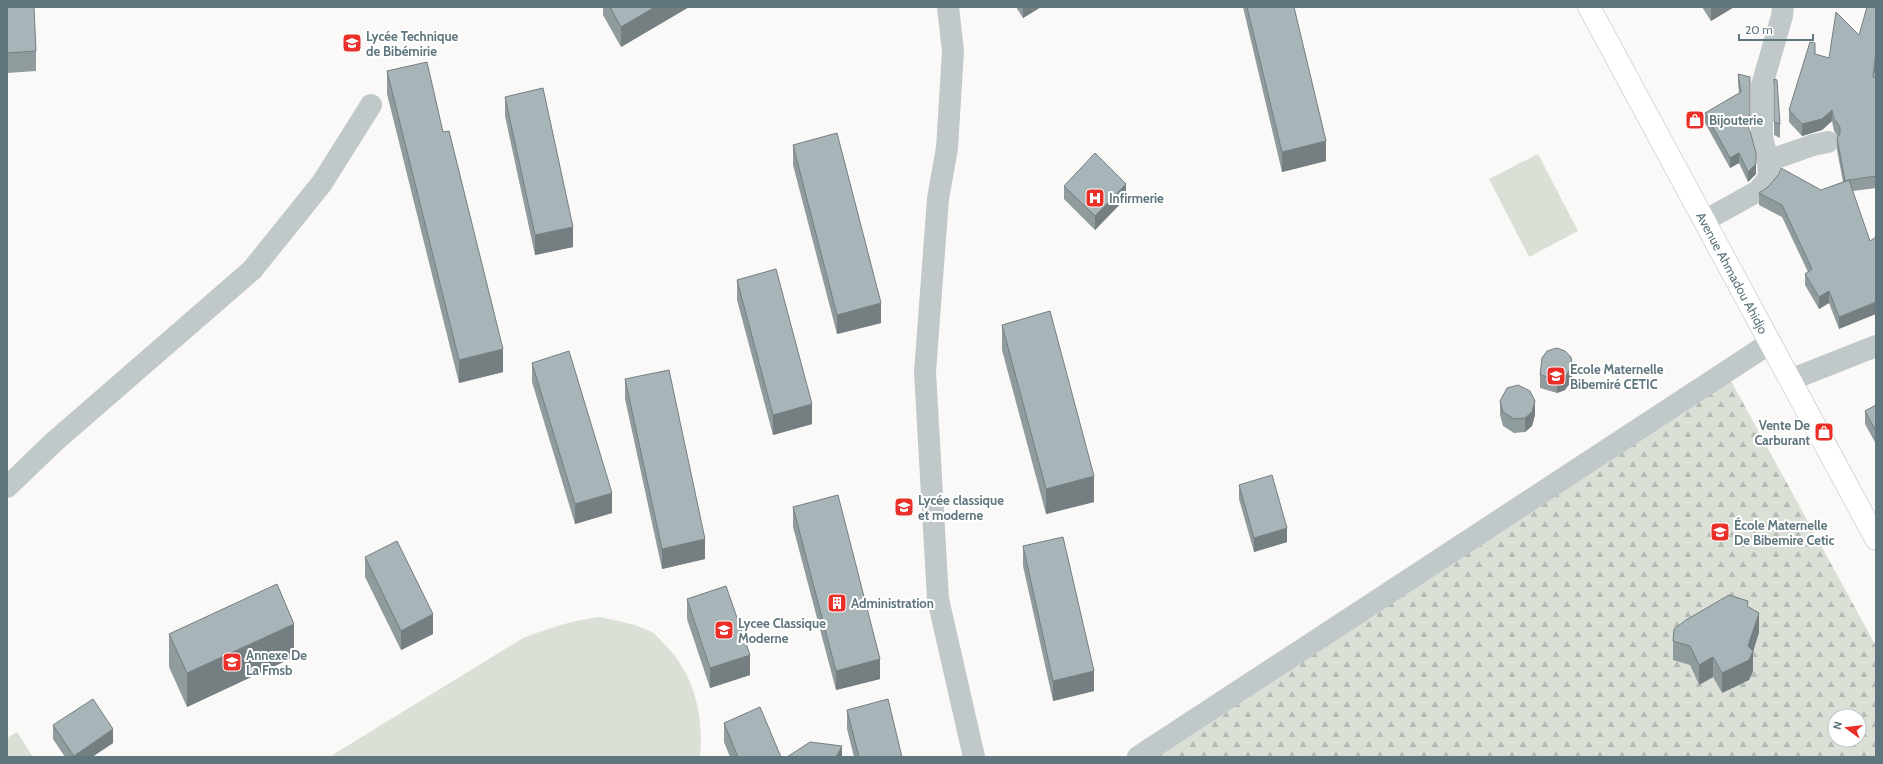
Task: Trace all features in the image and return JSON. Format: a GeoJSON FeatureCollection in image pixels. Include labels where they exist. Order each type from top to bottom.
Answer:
{"type":"FeatureCollection","features":[{"type":"Feature","properties":{"kind":"main road","name":"Avenue Ahmadou Ahidjo"},"geometry":{"type":"LineString","coordinates":[[1589,7],[1876,539]]}},
{"type":"Feature","properties":{"kind":"street"},"geometry":{"type":"LineString","coordinates":[[948,7],[953,51],[947,148],[938,199],[924,372],[938,599],[974,757]]}},
{"type":"Feature","properties":{"kind":"street"},"geometry":{"type":"LineString","coordinates":[[1704,221],[1758,191],[1769,178],[1768,161],[1762,137],[1762,85],[1782,16],[1783,7]]}},
{"type":"Feature","properties":{"kind":"street"},"geometry":{"type":"LineString","coordinates":[[7,487],[55,441],[252,270],[322,183],[370,106]]}},
{"type":"Feature","properties":{"kind":"street"},"geometry":{"type":"LineString","coordinates":[[1768,161],[1813,145],[1828,142]]}},
{"type":"Feature","properties":{"kind":"street"},"geometry":{"type":"LineString","coordinates":[[1138,757],[1770,343]]}},
{"type":"Feature","properties":{"kind":"street"},"geometry":{"type":"LineString","coordinates":[[1790,380],[1876,346]]}},
{"type":"Feature","properties":{"kind":"green space"},"geometry":{"type":"Polygon","coordinates":[[[1538,154],[1578,231],[1529,257],[1489,179],[1538,154]]]}},
{"type":"Feature","properties":{"kind":"green space"},"geometry":{"type":"Polygon","coordinates":[[[1724,368],[1876,646],[1876,757],[1136,757],[1724,368]],[[1690,665],[1699,685],[1713,677],[1722,693],[1749,680],[1690,665]]]}},
{"type":"Feature","properties":{"kind":"green space"},"geometry":{"type":"Polygon","coordinates":[[[600,617],[621,621],[653,633],[676,657],[691,683],[699,712],[701,742],[700,757],[329,757],[523,638],[561,625],[600,617]]]}},
{"type":"Feature","properties":{"kind":"green space"},"geometry":{"type":"Polygon","coordinates":[[[17,732],[33,757],[7,757],[7,738],[17,732]]]}},
{"type":"Feature","properties":{"kind":"building"},"geometry":{"type":"Polygon","coordinates":[[[7,7],[34,7],[36,51],[7,53],[7,7]]]}},
{"type":"Feature","properties":{"kind":"building"},"geometry":{"type":"Polygon","coordinates":[[[610,7],[655,7],[621,27],[610,7]]]}},
{"type":"Feature","properties":{"kind":"building"},"geometry":{"type":"Polygon","coordinates":[[[1247,7],[1294,7],[1326,141],[1282,152],[1247,7]]]}},
{"type":"Feature","properties":{"kind":"building"},"geometry":{"type":"Polygon","coordinates":[[[1867,7],[1876,7],[1876,51],[1873,77],[1876,77],[1876,176],[1845,181],[1837,138],[1840,134],[1840,127],[1834,119],[1832,110],[1822,119],[1802,124],[1789,110],[1810,42],[1815,43],[1815,54],[1829,58],[1836,12],[1859,35],[1867,7]]]}},
{"type":"Feature","properties":{"kind":"building"},"geometry":{"type":"Polygon","coordinates":[[[427,62],[443,132],[449,131],[503,349],[459,360],[387,71],[427,62]]]}},
{"type":"Feature","properties":{"kind":"building"},"geometry":{"type":"Polygon","coordinates":[[[1738,74],[1750,77],[1750,120],[1744,118],[1750,131],[1756,153],[1756,164],[1748,172],[1739,153],[1730,158],[1705,113],[1741,92],[1738,74]]]}},
{"type":"Feature","properties":{"kind":"building"},"geometry":{"type":"Polygon","coordinates":[[[1774,79],[1777,80],[1780,124],[1774,122],[1774,79]]]}},
{"type":"Feature","properties":{"kind":"building"},"geometry":{"type":"Polygon","coordinates":[[[543,88],[573,227],[535,235],[505,97],[543,88]]]}},
{"type":"Feature","properties":{"kind":"building"},"geometry":{"type":"Polygon","coordinates":[[[837,133],[881,303],[837,315],[793,145],[837,133]]]}},
{"type":"Feature","properties":{"kind":"building","name":"Infirmerie"},"geometry":{"type":"Polygon","coordinates":[[[1095,153],[1126,184],[1095,216],[1064,186],[1095,153]]]}},
{"type":"Feature","properties":{"kind":"building"},"geometry":{"type":"Polygon","coordinates":[[[1781,168],[1821,190],[1849,180],[1870,241],[1876,237],[1876,302],[1839,317],[1829,291],[1819,297],[1805,274],[1812,269],[1782,205],[1759,193],[1768,187],[1779,174],[1781,168]]]}},
{"type":"Feature","properties":{"kind":"building"},"geometry":{"type":"Polygon","coordinates":[[[776,269],[812,404],[773,415],[737,280],[776,269]]]}},
{"type":"Feature","properties":{"kind":"building"},"geometry":{"type":"Polygon","coordinates":[[[1050,311],[1094,476],[1046,489],[1002,325],[1050,311]]]}},
{"type":"Feature","properties":{"kind":"building"},"geometry":{"type":"Polygon","coordinates":[[[1557,348],[1565,351],[1571,357],[1572,366],[1565,377],[1557,379],[1540,375],[1542,358],[1547,351],[1557,348]]]}},
{"type":"Feature","properties":{"kind":"building"},"geometry":{"type":"Polygon","coordinates":[[[569,351],[612,493],[575,504],[532,363],[569,351]]]}},
{"type":"Feature","properties":{"kind":"building"},"geometry":{"type":"Polygon","coordinates":[[[669,370],[705,539],[662,549],[625,379],[669,370]]]}},
{"type":"Feature","properties":{"kind":"building"},"geometry":{"type":"Polygon","coordinates":[[[1518,385],[1530,391],[1535,401],[1532,412],[1525,418],[1514,419],[1503,412],[1500,401],[1507,388],[1518,385]]]}},
{"type":"Feature","properties":{"kind":"building"},"geometry":{"type":"Polygon","coordinates":[[[1876,405],[1876,431],[1865,411],[1876,405]]]}},
{"type":"Feature","properties":{"kind":"building"},"geometry":{"type":"Polygon","coordinates":[[[1272,475],[1287,528],[1254,538],[1239,485],[1272,475]]]}},
{"type":"Feature","properties":{"kind":"building","name":"Administration"},"geometry":{"type":"Polygon","coordinates":[[[838,495],[880,659],[836,671],[793,507],[838,495]]]}},
{"type":"Feature","properties":{"kind":"building"},"geometry":{"type":"Polygon","coordinates":[[[1063,537],[1094,671],[1053,681],[1023,546],[1063,537]]]}},
{"type":"Feature","properties":{"kind":"building"},"geometry":{"type":"Polygon","coordinates":[[[397,541],[433,614],[401,631],[365,557],[397,541]]]}},
{"type":"Feature","properties":{"kind":"building"},"geometry":{"type":"Polygon","coordinates":[[[277,584],[294,624],[187,673],[169,634],[277,584]]]}},
{"type":"Feature","properties":{"kind":"building"},"geometry":{"type":"Polygon","coordinates":[[[726,586],[750,655],[710,668],[687,599],[726,586]]]}},
{"type":"Feature","properties":{"kind":"building"},"geometry":{"type":"Polygon","coordinates":[[[1729,595],[1748,601],[1747,606],[1759,613],[1748,646],[1753,651],[1749,660],[1722,673],[1713,657],[1699,665],[1690,646],[1673,641],[1674,629],[1686,620],[1729,595]]]}},
{"type":"Feature","properties":{"kind":"building"},"geometry":{"type":"Polygon","coordinates":[[[93,699],[113,729],[74,756],[53,725],[93,699]]]}},
{"type":"Feature","properties":{"kind":"building"},"geometry":{"type":"Polygon","coordinates":[[[888,699],[902,757],[859,757],[847,710],[888,699]]]}},
{"type":"Feature","properties":{"kind":"building"},"geometry":{"type":"Polygon","coordinates":[[[760,707],[781,757],[738,757],[724,723],[760,707]]]}},
{"type":"Feature","properties":{"kind":"building"},"geometry":{"type":"Polygon","coordinates":[[[810,742],[842,746],[836,757],[787,757],[810,742]]]}},
{"type":"Feature","properties":{"kind":"place","name":"Lycée Technique de Bibémirie"},"geometry":{"type":"Point","coordinates":[352,43]}},
{"type":"Feature","properties":{"kind":"place","name":"Bijouterie"},"geometry":{"type":"Point","coordinates":[1695,120]}},
{"type":"Feature","properties":{"kind":"place","name":"Infirmerie"},"geometry":{"type":"Point","coordinates":[1095,198]}},
{"type":"Feature","properties":{"kind":"place","name":"Ecole Maternelle Bibemiré CETIC"},"geometry":{"type":"Point","coordinates":[1556,376]}},
{"type":"Feature","properties":{"kind":"place","name":"Vente De Carburant"},"geometry":{"type":"Point","coordinates":[1824,432]}},
{"type":"Feature","properties":{"kind":"place","name":"Lycée classique et moderne"},"geometry":{"type":"Point","coordinates":[904,507]}},
{"type":"Feature","properties":{"kind":"place","name":"École Maternelle De Bibemire Cetic"},"geometry":{"type":"Point","coordinates":[1720,532]}},
{"type":"Feature","properties":{"kind":"place","name":"Administration"},"geometry":{"type":"Point","coordinates":[837,603]}},
{"type":"Feature","properties":{"kind":"place","name":"Lycee Classique Moderne"},"geometry":{"type":"Point","coordinates":[724,630]}},
{"type":"Feature","properties":{"kind":"place","name":"Annexe De La Fmsb"},"geometry":{"type":"Point","coordinates":[232,662]}}]}
